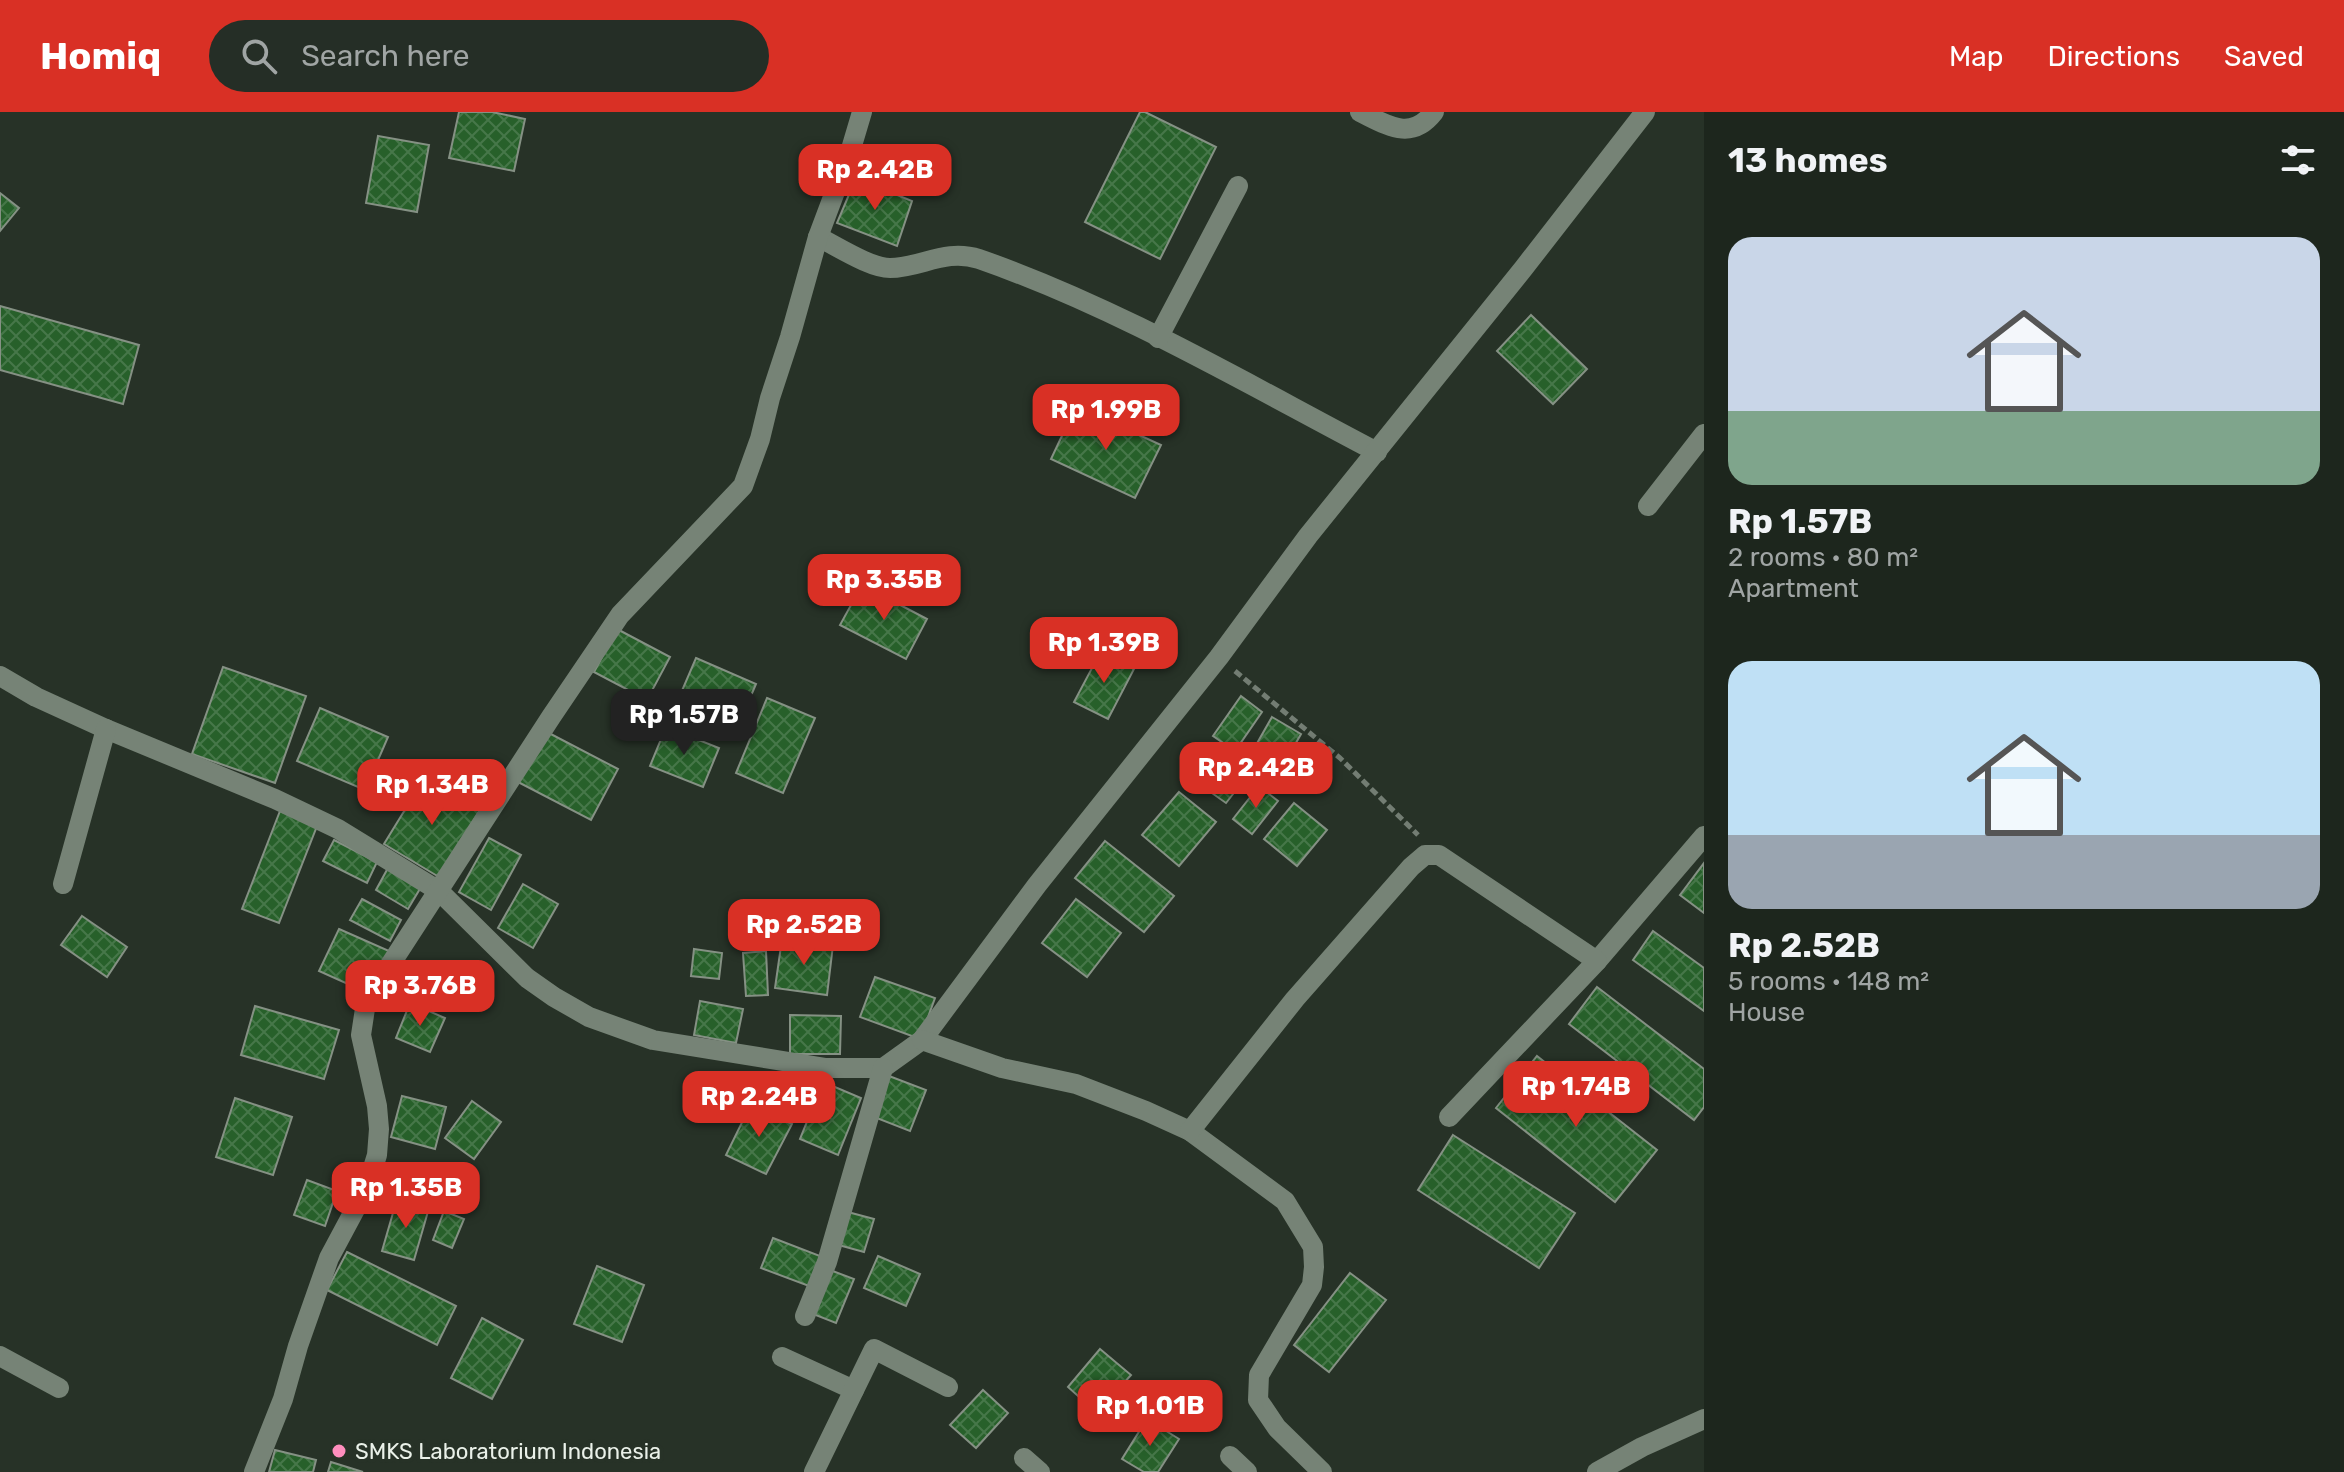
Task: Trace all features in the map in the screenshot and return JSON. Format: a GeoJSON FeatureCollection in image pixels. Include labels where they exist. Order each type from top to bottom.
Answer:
{"type":"FeatureCollection","features":[{"type":"Feature","properties":{"kind":"street"},"geometry":{"type":"LineString","coordinates":[[254,1472],[283,1399],[329,1258],[367,1187],[377,1155],[377,1106],[361,1035],[364,1007],[620,615],[743,486],[760,439],[818,237],[862,112]]}},
{"type":"Feature","properties":{"kind":"street"},"geometry":{"type":"LineString","coordinates":[[1360,112],[1396,129],[1416,128],[1434,112]]}},
{"type":"Feature","properties":{"kind":"street"},"geometry":{"type":"LineString","coordinates":[[0,676],[36,697],[106,729],[275,799],[338,829],[439,891],[527,978],[589,1017],[653,1040],[826,1068],[883,1068],[922,1040],[1037,885],[1219,657],[1308,536],[1645,112]]}},
{"type":"Feature","properties":{"kind":"street"},"geometry":{"type":"LineString","coordinates":[[1158,338],[1238,186]]}},
{"type":"Feature","properties":{"kind":"street"},"geometry":{"type":"LineString","coordinates":[[818,237],[875,265],[889,268],[950,255],[973,257],[1031,278],[1158,338],[1377,452]]}},
{"type":"Feature","properties":{"kind":"street"},"geometry":{"type":"LineString","coordinates":[[1648,506],[1704,434]]}},
{"type":"Feature","properties":{"kind":"street"},"geometry":{"type":"LineString","coordinates":[[63,884],[106,729]]}},
{"type":"Feature","properties":{"kind":"street"},"geometry":{"type":"LineString","coordinates":[[1449,1117],[1597,961],[1704,836]]}},
{"type":"Feature","properties":{"kind":"street"},"geometry":{"type":"LineString","coordinates":[[1190,1131],[1295,999],[1425,855],[1439,855],[1597,961]]}},
{"type":"Feature","properties":{"kind":"street"},"geometry":{"type":"LineString","coordinates":[[922,1040],[1002,1068],[1076,1084],[1134,1106],[1190,1131],[1285,1201],[1313,1247],[1312,1285],[1259,1375],[1258,1400],[1277,1428],[1322,1472]]}},
{"type":"Feature","properties":{"kind":"street"},"geometry":{"type":"LineString","coordinates":[[805,1316],[827,1262],[883,1068]]}},
{"type":"Feature","properties":{"kind":"street"},"geometry":{"type":"LineString","coordinates":[[814,1472],[874,1349],[948,1387]]}},
{"type":"Feature","properties":{"kind":"street"},"geometry":{"type":"LineString","coordinates":[[0,1356],[59,1388]]}},
{"type":"Feature","properties":{"kind":"street"},"geometry":{"type":"LineString","coordinates":[[782,1357],[854,1390]]}},
{"type":"Feature","properties":{"kind":"street"},"geometry":{"type":"LineString","coordinates":[[1597,1472],[1642,1447],[1704,1419]]}},
{"type":"Feature","properties":{"kind":"street"},"geometry":{"type":"LineString","coordinates":[[1230,1456],[1247,1472]]}},
{"type":"Feature","properties":{"kind":"path"},"geometry":{"type":"LineString","coordinates":[[1219,657],[1340,758],[1439,855]]}},
{"type":"Feature","properties":{"kind":"building"},"geometry":{"type":"Polygon","coordinates":[[[459,112],[492,112],[525,119],[514,171],[449,158],[459,112]]]}},
{"type":"Feature","properties":{"kind":"building"},"geometry":{"type":"Polygon","coordinates":[[[1140,112],[1216,147],[1160,259],[1085,222],[1140,112]]]}},
{"type":"Feature","properties":{"kind":"building"},"geometry":{"type":"Polygon","coordinates":[[[378,136],[429,145],[417,212],[366,203],[378,136]]]}},
{"type":"Feature","properties":{"kind":"building"},"geometry":{"type":"Polygon","coordinates":[[[856,178],[912,201],[897,246],[837,223],[856,178]]]}},
{"type":"Feature","properties":{"kind":"building"},"geometry":{"type":"Polygon","coordinates":[[[0,193],[19,208],[0,231],[0,193]]]}},
{"type":"Feature","properties":{"kind":"building"},"geometry":{"type":"Polygon","coordinates":[[[0,306],[139,345],[123,404],[0,370],[0,306]]]}},
{"type":"Feature","properties":{"kind":"building"},"geometry":{"type":"Polygon","coordinates":[[[1531,315],[1587,369],[1553,404],[1497,351],[1531,315]]]}},
{"type":"Feature","properties":{"kind":"building"},"geometry":{"type":"Polygon","coordinates":[[[1076,406],[1161,445],[1135,498],[1051,459],[1076,406]]]}},
{"type":"Feature","properties":{"kind":"building"},"geometry":{"type":"Polygon","coordinates":[[[862,585],[927,619],[906,659],[840,625],[862,585]]]}},
{"type":"Feature","properties":{"kind":"building"},"geometry":{"type":"Polygon","coordinates":[[[617,629],[670,657],[647,700],[594,672],[617,629]]]}},
{"type":"Feature","properties":{"kind":"building"},"geometry":{"type":"Polygon","coordinates":[[[1101,651],[1134,669],[1108,719],[1074,702],[1101,651]]]}},
{"type":"Feature","properties":{"kind":"building"},"geometry":{"type":"Polygon","coordinates":[[[696,658],[756,684],[735,733],[675,707],[696,658]]]}},
{"type":"Feature","properties":{"kind":"building"},"geometry":{"type":"Polygon","coordinates":[[[223,667],[306,696],[275,783],[192,754],[223,667]]]}},
{"type":"Feature","properties":{"kind":"building"},"geometry":{"type":"Polygon","coordinates":[[[1241,696],[1262,712],[1235,751],[1213,736],[1241,696]]]}},
{"type":"Feature","properties":{"kind":"building"},"geometry":{"type":"Polygon","coordinates":[[[767,698],[815,718],[783,793],[736,773],[767,698]]]}},
{"type":"Feature","properties":{"kind":"building"},"geometry":{"type":"Polygon","coordinates":[[[320,708],[388,737],[365,790],[297,761],[320,708]]]}},
{"type":"Feature","properties":{"kind":"building"},"geometry":{"type":"Polygon","coordinates":[[[1272,717],[1301,734],[1276,778],[1247,761],[1272,717]]]}},
{"type":"Feature","properties":{"kind":"building"},"geometry":{"type":"Polygon","coordinates":[[[666,727],[719,748],[703,787],[650,766],[666,727]]]}},
{"type":"Feature","properties":{"kind":"building"},"geometry":{"type":"Polygon","coordinates":[[[545,731],[618,769],[591,820],[518,782],[545,731]]]}},
{"type":"Feature","properties":{"kind":"building"},"geometry":{"type":"Polygon","coordinates":[[[1212,757],[1244,780],[1226,803],[1195,781],[1212,757]]]}},
{"type":"Feature","properties":{"kind":"building"},"geometry":{"type":"Polygon","coordinates":[[[425,777],[480,810],[439,877],[384,844],[425,777]]]}},
{"type":"Feature","properties":{"kind":"building"},"geometry":{"type":"Polygon","coordinates":[[[1259,786],[1278,801],[1252,834],[1233,819],[1259,786]]]}},
{"type":"Feature","properties":{"kind":"building"},"geometry":{"type":"Polygon","coordinates":[[[1179,792],[1216,822],[1179,866],[1142,835],[1179,792]]]}},
{"type":"Feature","properties":{"kind":"building"},"geometry":{"type":"Polygon","coordinates":[[[1294,803],[1327,830],[1297,866],[1264,839],[1294,803]]]}},
{"type":"Feature","properties":{"kind":"building"},"geometry":{"type":"Polygon","coordinates":[[[280,811],[317,826],[279,923],[242,909],[280,811]]]}},
{"type":"Feature","properties":{"kind":"building"},"geometry":{"type":"Polygon","coordinates":[[[489,838],[521,855],[491,910],[459,892],[489,838]]]}},
{"type":"Feature","properties":{"kind":"building"},"geometry":{"type":"Polygon","coordinates":[[[334,840],[377,862],[367,883],[323,861],[334,840]]]}},
{"type":"Feature","properties":{"kind":"building"},"geometry":{"type":"Polygon","coordinates":[[[1105,841],[1174,896],[1144,932],[1075,878],[1105,841]]]}},
{"type":"Feature","properties":{"kind":"building"},"geometry":{"type":"Polygon","coordinates":[[[1704,863],[1704,913],[1680,895],[1704,863]]]}},
{"type":"Feature","properties":{"kind":"building"},"geometry":{"type":"Polygon","coordinates":[[[388,868],[421,887],[408,909],[376,890],[388,868]]]}},
{"type":"Feature","properties":{"kind":"building"},"geometry":{"type":"Polygon","coordinates":[[[523,884],[558,904],[533,948],[498,928],[523,884]]]}},
{"type":"Feature","properties":{"kind":"building"},"geometry":{"type":"Polygon","coordinates":[[[362,899],[401,920],[390,941],[350,920],[362,899]]]}},
{"type":"Feature","properties":{"kind":"building"},"geometry":{"type":"Polygon","coordinates":[[[1076,899],[1121,933],[1087,977],[1042,943],[1076,899]]]}},
{"type":"Feature","properties":{"kind":"building"},"geometry":{"type":"Polygon","coordinates":[[[82,916],[127,947],[107,977],[61,945],[82,916]]]}},
{"type":"Feature","properties":{"kind":"building"},"geometry":{"type":"Polygon","coordinates":[[[339,929],[389,951],[370,994],[319,971],[339,929]]]}},
{"type":"Feature","properties":{"kind":"building"},"geometry":{"type":"Polygon","coordinates":[[[1653,931],[1704,968],[1704,1011],[1633,960],[1653,931]]]}},
{"type":"Feature","properties":{"kind":"building"},"geometry":{"type":"Polygon","coordinates":[[[782,939],[833,945],[827,995],[775,988],[782,939]]]}},
{"type":"Feature","properties":{"kind":"building"},"geometry":{"type":"Polygon","coordinates":[[[694,949],[722,953],[719,979],[691,976],[694,949]]]}},
{"type":"Feature","properties":{"kind":"building"},"geometry":{"type":"Polygon","coordinates":[[[766,951],[768,995],[746,996],[743,953],[766,951]]]}},
{"type":"Feature","properties":{"kind":"building"},"geometry":{"type":"Polygon","coordinates":[[[875,977],[935,998],[920,1039],[860,1017],[875,977]]]}},
{"type":"Feature","properties":{"kind":"building"},"geometry":{"type":"Polygon","coordinates":[[[1597,987],[1704,1069],[1704,1107],[1694,1120],[1569,1024],[1597,987]]]}},
{"type":"Feature","properties":{"kind":"building"},"geometry":{"type":"Polygon","coordinates":[[[700,1001],[743,1009],[736,1043],[694,1035],[700,1001]]]}},
{"type":"Feature","properties":{"kind":"building"},"geometry":{"type":"Polygon","coordinates":[[[410,1003],[445,1018],[430,1052],[396,1038],[410,1003]]]}},
{"type":"Feature","properties":{"kind":"building"},"geometry":{"type":"Polygon","coordinates":[[[255,1006],[339,1030],[324,1079],[241,1055],[255,1006]]]}},
{"type":"Feature","properties":{"kind":"building"},"geometry":{"type":"Polygon","coordinates":[[[790,1015],[841,1016],[840,1054],[790,1054],[790,1015]]]}},
{"type":"Feature","properties":{"kind":"building"},"geometry":{"type":"Polygon","coordinates":[[[1537,1056],[1657,1150],[1615,1202],[1496,1108],[1537,1056]]]}},
{"type":"Feature","properties":{"kind":"building"},"geometry":{"type":"Polygon","coordinates":[[[889,1076],[926,1090],[910,1131],[874,1117],[889,1076]]]}},
{"type":"Feature","properties":{"kind":"building"},"geometry":{"type":"Polygon","coordinates":[[[823,1082],[861,1098],[838,1155],[800,1139],[823,1082]]]}},
{"type":"Feature","properties":{"kind":"building"},"geometry":{"type":"Polygon","coordinates":[[[402,1096],[446,1107],[435,1149],[391,1137],[402,1096]]]}},
{"type":"Feature","properties":{"kind":"building"},"geometry":{"type":"Polygon","coordinates":[[[235,1098],[292,1117],[273,1175],[216,1157],[235,1098]]]}},
{"type":"Feature","properties":{"kind":"building"},"geometry":{"type":"Polygon","coordinates":[[[472,1101],[501,1122],[474,1159],[445,1138],[472,1101]]]}},
{"type":"Feature","properties":{"kind":"building"},"geometry":{"type":"Polygon","coordinates":[[[751,1104],[792,1124],[766,1174],[726,1155],[751,1104]]]}},
{"type":"Feature","properties":{"kind":"building"},"geometry":{"type":"Polygon","coordinates":[[[1453,1135],[1575,1213],[1539,1268],[1418,1190],[1453,1135]]]}},
{"type":"Feature","properties":{"kind":"building"},"geometry":{"type":"Polygon","coordinates":[[[307,1180],[337,1191],[325,1226],[294,1215],[307,1180]]]}},
{"type":"Feature","properties":{"kind":"building"},"geometry":{"type":"Polygon","coordinates":[[[397,1199],[429,1208],[414,1260],[382,1251],[397,1199]]]}},
{"type":"Feature","properties":{"kind":"building"},"geometry":{"type":"Polygon","coordinates":[[[444,1211],[464,1219],[452,1248],[433,1240],[444,1211]]]}},
{"type":"Feature","properties":{"kind":"building"},"geometry":{"type":"Polygon","coordinates":[[[844,1211],[874,1219],[864,1252],[835,1244],[844,1211]]]}},
{"type":"Feature","properties":{"kind":"building"},"geometry":{"type":"Polygon","coordinates":[[[773,1238],[820,1256],[809,1286],[761,1268],[773,1238]]]}},
{"type":"Feature","properties":{"kind":"building"},"geometry":{"type":"Polygon","coordinates":[[[347,1252],[456,1306],[437,1345],[327,1290],[347,1252]]]}},
{"type":"Feature","properties":{"kind":"building"},"geometry":{"type":"Polygon","coordinates":[[[878,1256],[920,1274],[906,1306],[864,1288],[878,1256]]]}},
{"type":"Feature","properties":{"kind":"building"},"geometry":{"type":"Polygon","coordinates":[[[597,1266],[644,1285],[622,1342],[574,1324],[597,1266]]]}},
{"type":"Feature","properties":{"kind":"building"},"geometry":{"type":"Polygon","coordinates":[[[830,1270],[854,1279],[836,1323],[813,1314],[830,1270]]]}},
{"type":"Feature","properties":{"kind":"building"},"geometry":{"type":"Polygon","coordinates":[[[1350,1273],[1386,1300],[1329,1372],[1294,1345],[1350,1273]]]}},
{"type":"Feature","properties":{"kind":"building"},"geometry":{"type":"Polygon","coordinates":[[[482,1318],[523,1340],[492,1399],[451,1378],[482,1318]]]}},
{"type":"Feature","properties":{"kind":"building"},"geometry":{"type":"Polygon","coordinates":[[[1100,1349],[1131,1375],[1097,1413],[1068,1387],[1100,1349]]]}},
{"type":"Feature","properties":{"kind":"building"},"geometry":{"type":"Polygon","coordinates":[[[983,1390],[1008,1413],[976,1448],[950,1425],[983,1390]]]}},
{"type":"Feature","properties":{"kind":"building"},"geometry":{"type":"Polygon","coordinates":[[[1147,1419],[1179,1439],[1158,1472],[1144,1472],[1122,1459],[1147,1419]]]}},
{"type":"Feature","properties":{"kind":"building"},"geometry":{"type":"Polygon","coordinates":[[[275,1450],[316,1460],[313,1472],[269,1472],[275,1450]]]}},
{"type":"Feature","properties":{"kind":"building"},"geometry":{"type":"Polygon","coordinates":[[[331,1462],[363,1472],[328,1472],[331,1462]]]}},
{"type":"Feature","properties":{"kind":"place","name":"SMKS Laboratorium Indonesia"},"geometry":{"type":"Point","coordinates":[339,1451]}}]}
